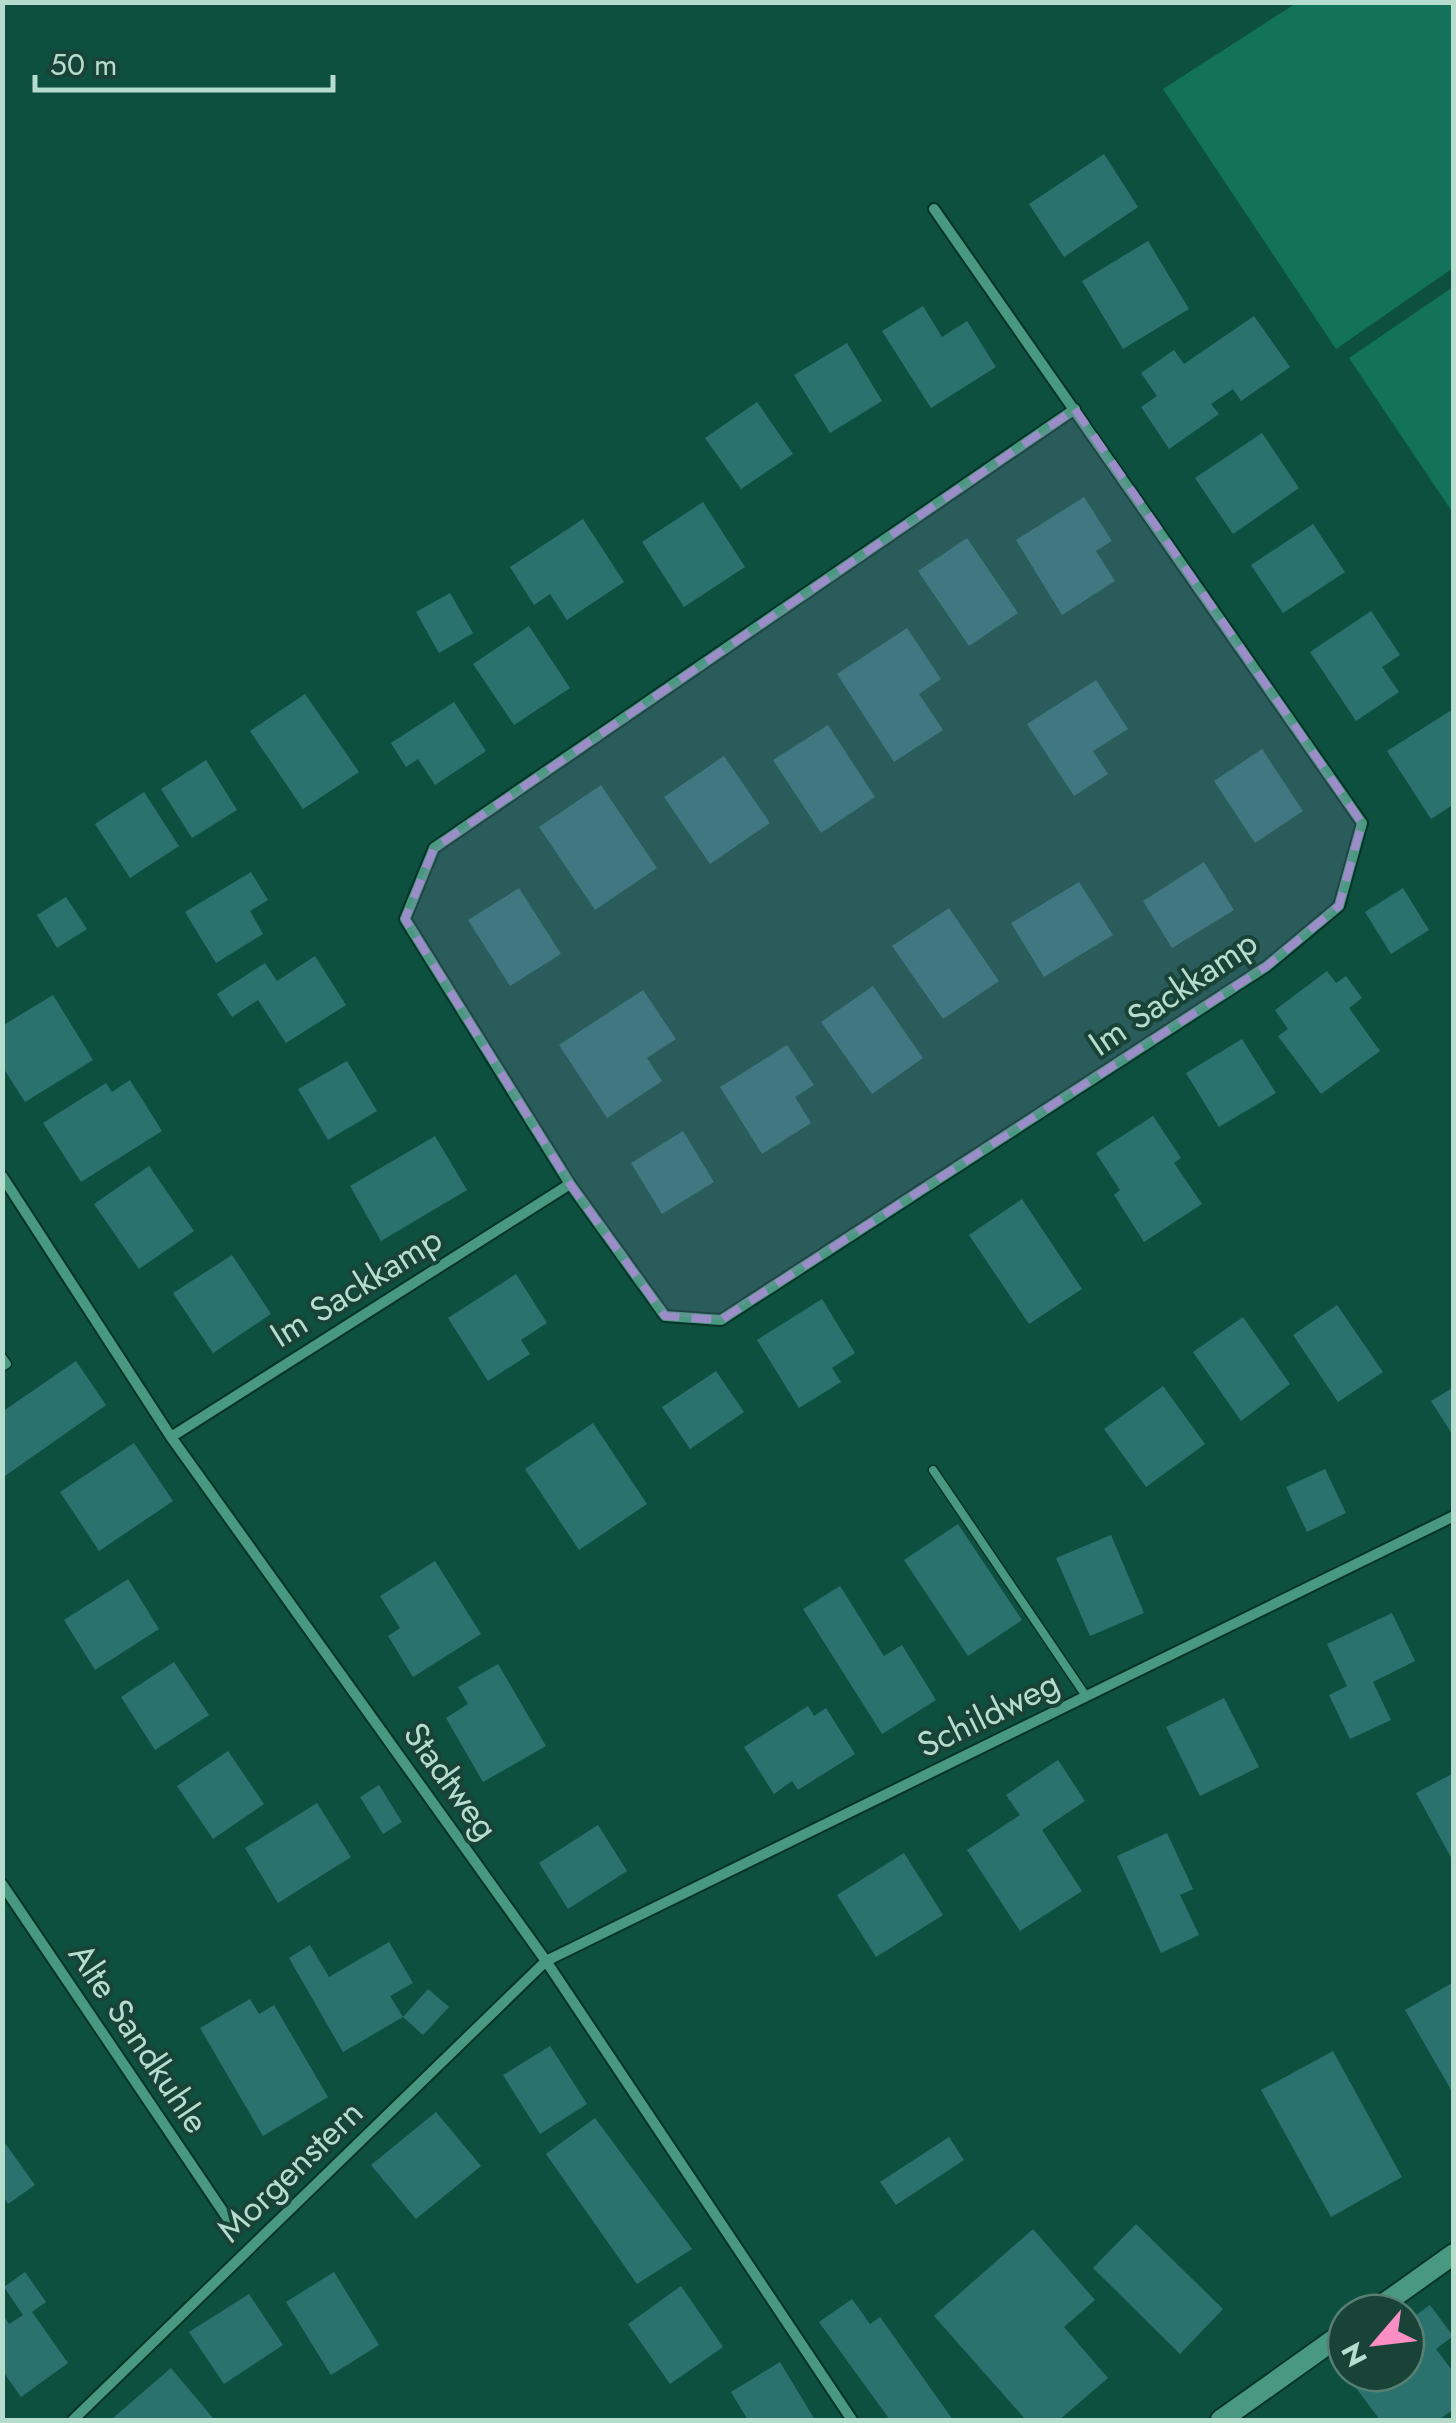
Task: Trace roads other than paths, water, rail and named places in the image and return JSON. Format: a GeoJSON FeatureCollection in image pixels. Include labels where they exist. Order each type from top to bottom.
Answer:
{"type":"FeatureCollection","features":[{"type":"Feature","properties":{"kind":"street","name":"Im Sackkamp"},"geometry":{"type":"LineString","coordinates":[[934,210],[1075,409],[1362,823],[1339,906],[1268,966],[721,1320],[665,1316],[570,1184],[405,919],[434,848],[1075,409]]}},
{"type":"Feature","properties":{"kind":"street","name":"Stadtweg"},"geometry":{"type":"LineString","coordinates":[[2,1176],[171,1437],[546,1961],[852,2420]]}},
{"type":"Feature","properties":{"kind":"street","name":"Im Sackkamp"},"geometry":{"type":"LineString","coordinates":[[171,1437],[570,1184]]}},
{"type":"Feature","properties":{"kind":"street","name":"Schildweg"},"geometry":{"type":"LineString","coordinates":[[546,1961],[1454,1516]]}},
{"type":"Feature","properties":{"kind":"street","name":"Alte Sandkuhle"},"geometry":{"type":"LineString","coordinates":[[2,1884],[230,2222]]}},
{"type":"Feature","properties":{"kind":"street","name":"Morgenstern"},"geometry":{"type":"LineString","coordinates":[[73,2420],[546,1961]]}},
{"type":"Feature","properties":{"kind":"street"},"geometry":{"type":"LineString","coordinates":[[1398,2293],[1454,2254]]}},
{"type":"Feature","properties":{"kind":"street"},"geometry":{"type":"LineString","coordinates":[[1220,2420],[1326,2344]]}},
{"type":"Feature","properties":{"kind":"lane"},"geometry":{"type":"LineString","coordinates":[[2,1357],[7,1364],[2,1367]]}},
{"type":"Feature","properties":{"kind":"lane"},"geometry":{"type":"LineString","coordinates":[[933,1470],[1086,1696]]}}]}
